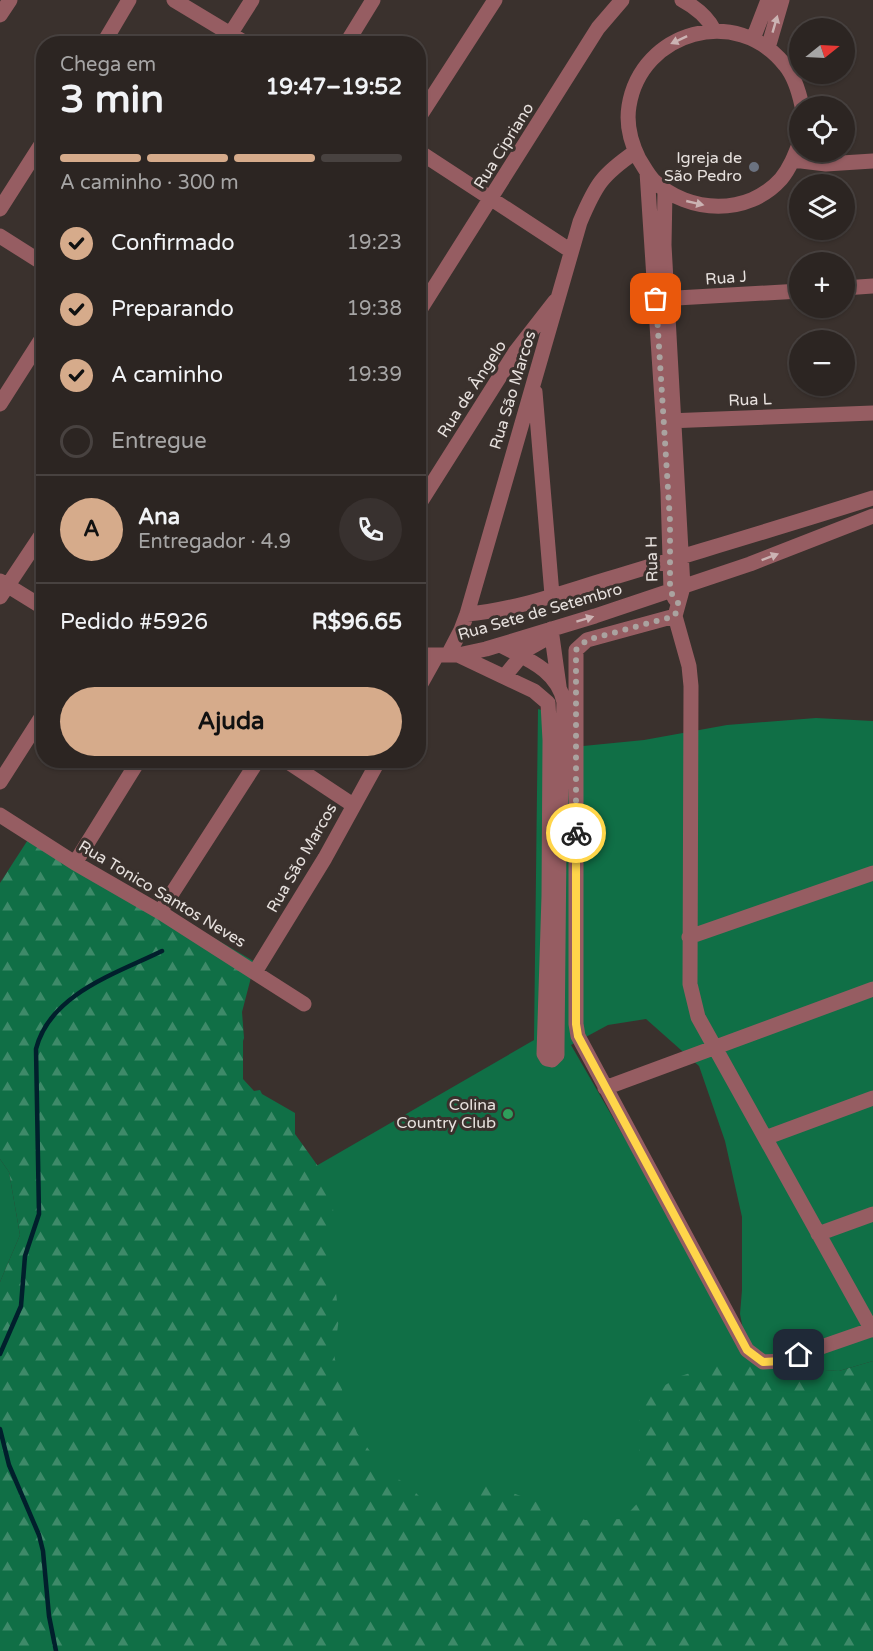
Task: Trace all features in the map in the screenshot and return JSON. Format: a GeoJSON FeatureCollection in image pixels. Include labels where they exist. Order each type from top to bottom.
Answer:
{"type":"FeatureCollection","features":[{"type":"Feature","properties":{"kind":"street"},"geometry":{"type":"LineString","coordinates":[[0,15],[10,0]]}},
{"type":"Feature","properties":{"kind":"street"},"geometry":{"type":"LineString","coordinates":[[108,36],[129,0]]}},
{"type":"Feature","properties":{"kind":"street"},"geometry":{"type":"LineString","coordinates":[[174,0],[223,36]]}},
{"type":"Feature","properties":{"kind":"street"},"geometry":{"type":"LineString","coordinates":[[229,36],[252,0]]}},
{"type":"Feature","properties":{"kind":"street"},"geometry":{"type":"LineString","coordinates":[[350,36],[374,0]]}},
{"type":"Feature","properties":{"kind":"street"},"geometry":{"type":"LineString","coordinates":[[426,107],[495,0]]}},
{"type":"Feature","properties":{"kind":"street","name":"Rua Cipriano"},"geometry":{"type":"LineString","coordinates":[[426,301],[598,28],[622,0]]}},
{"type":"Feature","properties":{"kind":"street"},"geometry":{"type":"LineString","coordinates":[[682,0],[695,7],[714,30]]}},
{"type":"Feature","properties":{"kind":"street"},"geometry":{"type":"LineString","coordinates":[[753,39],[768,0]]}},
{"type":"Feature","properties":{"kind":"street"},"geometry":{"type":"LineString","coordinates":[[768,48],[782,0]]}},
{"type":"Feature","properties":{"kind":"street"},"geometry":{"type":"LineString","coordinates":[[792,162],[780,179],[761,195],[737,205],[712,207],[687,202],[665,191],[647,172],[635,152],[629,132],[629,107],[635,84],[648,63],[665,46],[687,35],[714,30],[753,39],[768,48],[785,65],[797,86],[800,96]]}},
{"type":"Feature","properties":{"kind":"street","name":"Rua São Marcos"},"geometry":{"type":"LineString","coordinates":[[426,680],[448,655],[467,614],[580,222],[596,186],[607,174],[635,152]]}},
{"type":"Feature","properties":{"kind":"street"},"geometry":{"type":"LineString","coordinates":[[0,209],[36,153]]}},
{"type":"Feature","properties":{"kind":"street"},"geometry":{"type":"LineString","coordinates":[[426,156],[571,251]]}},
{"type":"Feature","properties":{"kind":"street"},"geometry":{"type":"LineString","coordinates":[[810,162],[826,164],[873,161]]}},
{"type":"Feature","properties":{"kind":"street","name":"Rua H"},"geometry":{"type":"LineString","coordinates":[[647,172],[661,299],[669,421],[670,521],[676,559],[677,599],[691,686],[689,937],[692,995],[698,1017],[872,1330]]}},
{"type":"Feature","properties":{"kind":"street","name":"Rua H"},"geometry":{"type":"LineString","coordinates":[[661,299],[665,191]]}},
{"type":"Feature","properties":{"kind":"street"},"geometry":{"type":"LineString","coordinates":[[0,236],[36,259]]}},
{"type":"Feature","properties":{"kind":"street"},"geometry":{"type":"LineString","coordinates":[[855,287],[873,286]]}},
{"type":"Feature","properties":{"kind":"street","name":"Rua J"},"geometry":{"type":"LineString","coordinates":[[661,299],[789,292]]}},
{"type":"Feature","properties":{"kind":"street","name":"Rua de Ângelo"},"geometry":{"type":"LineString","coordinates":[[426,491],[516,351],[561,294]]}},
{"type":"Feature","properties":{"kind":"street"},"geometry":{"type":"LineString","coordinates":[[0,404],[36,348]]}},
{"type":"Feature","properties":{"kind":"street"},"geometry":{"type":"LineString","coordinates":[[535,384],[552,595]]}},
{"type":"Feature","properties":{"kind":"street","name":"Rua L"},"geometry":{"type":"LineString","coordinates":[[669,421],[873,413]]}},
{"type":"Feature","properties":{"kind":"street","name":"Rua Sete de Setembro"},"geometry":{"type":"LineString","coordinates":[[467,614],[506,608],[552,595],[747,538],[873,498]]}},
{"type":"Feature","properties":{"kind":"street","name":"Rua Sete de Setembro"},"geometry":{"type":"LineString","coordinates":[[426,655],[448,655],[500,645],[677,599],[750,564],[873,516]]}},
{"type":"Feature","properties":{"kind":"street"},"geometry":{"type":"LineString","coordinates":[[36,542],[3,588],[36,604]]}},
{"type":"Feature","properties":{"kind":"street"},"geometry":{"type":"LineString","coordinates":[[677,599],[587,640],[576,650],[576,1024],[578,1036],[747,1350],[763,1362],[781,1361],[872,1330]]}},
{"type":"Feature","properties":{"kind":"street"},"geometry":{"type":"LineString","coordinates":[[448,655],[504,676],[534,691],[545,699],[549,710],[549,896],[544,1058],[550,1060],[555,1058],[558,1048],[559,846],[564,710],[551,633],[520,655],[504,676]]}},
{"type":"Feature","properties":{"kind":"street"},"geometry":{"type":"LineString","coordinates":[[500,645],[546,671],[560,689]]}},
{"type":"Feature","properties":{"kind":"street"},"geometry":{"type":"LineString","coordinates":[[0,782],[36,726]]}},
{"type":"Feature","properties":{"kind":"street"},"geometry":{"type":"LineString","coordinates":[[75,863],[134,768]]}},
{"type":"Feature","properties":{"kind":"street"},"geometry":{"type":"LineString","coordinates":[[160,912],[253,768]]}},
{"type":"Feature","properties":{"kind":"street"},"geometry":{"type":"LineString","coordinates":[[297,768],[353,805]]}},
{"type":"Feature","properties":{"kind":"street","name":"Rua São Marcos"},"geometry":{"type":"LineString","coordinates":[[255,972],[325,858],[375,768]]}},
{"type":"Feature","properties":{"kind":"street","name":"Rua Tonico Santos Neves"},"geometry":{"type":"LineString","coordinates":[[0,815],[75,863],[160,912],[304,1005]]}},
{"type":"Feature","properties":{"kind":"street"},"geometry":{"type":"LineString","coordinates":[[689,937],[873,873]]}},
{"type":"Feature","properties":{"kind":"street"},"geometry":{"type":"LineString","coordinates":[[605,1088],[873,989]]}},
{"type":"Feature","properties":{"kind":"street"},"geometry":{"type":"LineString","coordinates":[[765,1138],[873,1098]]}},
{"type":"Feature","properties":{"kind":"street"},"geometry":{"type":"LineString","coordinates":[[818,1234],[873,1214]]}},
{"type":"Feature","properties":{"kind":"green space"},"geometry":{"type":"Polygon","coordinates":[[[538,709],[570,718],[573,747],[644,740],[727,725],[816,718],[873,721],[873,1361],[839,1371],[757,1366],[808,1454],[378,1622],[278,1188],[534,1040],[538,709]],[[646,1019],[608,1025],[571,1045],[747,1350],[740,1314],[742,1217],[725,1141],[699,1066],[646,1019]]]}},
{"type":"Feature","properties":{"kind":"green space"},"geometry":{"type":"Polygon","coordinates":[[[33,832],[255,962],[242,1012],[243,1079],[254,1091],[260,1090],[262,1094],[295,1113],[295,1134],[320,1169],[334,1216],[326,1276],[336,1293],[339,1318],[334,1355],[343,1394],[357,1433],[382,1468],[410,1487],[421,1498],[463,1496],[482,1485],[502,1489],[585,1520],[623,1519],[644,1496],[638,1425],[648,1396],[678,1377],[720,1363],[839,1371],[873,1361],[873,1651],[0,1651],[0,1282],[20,1235],[9,1172],[0,1159],[0,883],[33,832]]]}},
{"type":"Feature","properties":{"kind":"green space"},"geometry":{"type":"Polygon","coordinates":[[[0,1159],[9,1172],[20,1235],[0,1282],[0,1159]]]}},
{"type":"Feature","properties":{"kind":"waterway"},"geometry":{"type":"LineString","coordinates":[[0,1354],[21,1306],[25,1256],[39,1214],[36,1049],[44,1030],[55,1014],[70,1000],[105,978],[162,951]]}},
{"type":"Feature","properties":{"kind":"waterway"},"geometry":{"type":"LineString","coordinates":[[0,1429],[9,1465],[39,1535],[43,1551],[49,1616],[56,1651]]}},
{"type":"Feature","properties":{"kind":"way so far"},"geometry":{"type":"LineString","coordinates":[[576,833],[576,650],[587,640],[675,616],[678,603],[670,591],[670,521],[656,299]]}},
{"type":"Feature","properties":{"kind":"place","name":"Igreja de São Pedro"},"geometry":{"type":"Point","coordinates":[754,167]}},
{"type":"Feature","properties":{"kind":"place","name":"Colina Country Club"},"geometry":{"type":"Point","coordinates":[508,1114]}},
{"type":"Feature","properties":{"kind":"route"},"geometry":{"type":"LineString","coordinates":[[576,833],[576,1024],[578,1036],[747,1350],[763,1362],[781,1361],[799,1355]]}}]}
